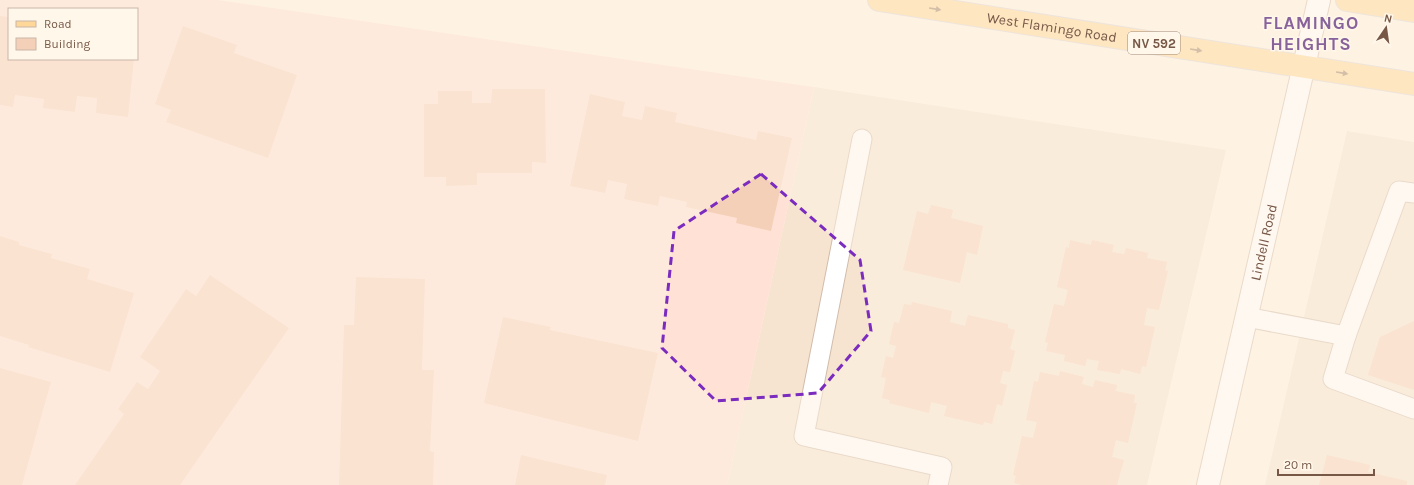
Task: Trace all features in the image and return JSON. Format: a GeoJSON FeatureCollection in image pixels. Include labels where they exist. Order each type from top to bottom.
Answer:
{"type":"FeatureCollection","features":[{"type":"Feature","properties":{"kind":"main road","name":"West Flamingo Road"},"geometry":{"type":"LineString","coordinates":[[879,0],[1414,84]]}},
{"type":"Feature","properties":{"kind":"main road"},"geometry":{"type":"LineString","coordinates":[[1347,0],[1414,11]]}},
{"type":"Feature","properties":{"kind":"street","name":"Lindell Road"},"geometry":{"type":"LineString","coordinates":[[1208,485],[1319,0]]}},
{"type":"Feature","properties":{"kind":"lane"},"geometry":{"type":"LineString","coordinates":[[862,139],[804,436],[942,467],[938,485]]}},
{"type":"Feature","properties":{"kind":"lane"},"geometry":{"type":"LineString","coordinates":[[1414,193],[1399,191],[1346,336],[1334,379],[1414,409]]}},
{"type":"Feature","properties":{"kind":"lane"},"geometry":{"type":"LineString","coordinates":[[1246,316],[1346,336]]}},
{"type":"Feature","properties":{"kind":"highlighted area"},"geometry":{"type":"Polygon","coordinates":[[[761,174],[860,260],[871,331],[818,393],[716,401],[662,348],[674,231],[761,174]]]}},
{"type":"Feature","properties":{"kind":"shaded area"},"geometry":{"type":"Polygon","coordinates":[[[0,0],[218,0],[814,87],[727,485],[0,485],[0,0]]]}},
{"type":"Feature","properties":{"kind":"shaded area"},"geometry":{"type":"Polygon","coordinates":[[[814,87],[1226,150],[1147,485],[727,485],[814,87]]]}},
{"type":"Feature","properties":{"kind":"shaded area"},"geometry":{"type":"Polygon","coordinates":[[[1347,131],[1414,142],[1414,485],[1265,485],[1347,131]]]}},
{"type":"Feature","properties":{"kind":"building"},"geometry":{"type":"Polygon","coordinates":[[[0,16],[8,17],[8,60],[134,60],[128,117],[96,113],[97,98],[77,96],[75,112],[43,108],[44,99],[15,95],[13,107],[0,105],[0,16]]]}},
{"type":"Feature","properties":{"kind":"building"},"geometry":{"type":"Polygon","coordinates":[[[183,26],[237,45],[234,53],[297,75],[268,158],[166,122],[171,110],[155,104],[183,26]]]}},
{"type":"Feature","properties":{"kind":"building"},"geometry":{"type":"Polygon","coordinates":[[[492,89],[545,89],[546,163],[532,162],[532,173],[477,173],[477,185],[446,186],[446,177],[424,177],[424,104],[438,104],[438,91],[472,91],[472,103],[491,103],[492,89]]]}},
{"type":"Feature","properties":{"kind":"building"},"geometry":{"type":"Polygon","coordinates":[[[590,94],[625,102],[622,116],[642,120],[645,106],[677,113],[675,122],[756,140],[758,131],[792,138],[771,231],[736,223],[737,218],[686,207],[687,202],[660,196],[658,206],[624,199],[627,184],[608,180],[605,193],[570,186],[590,94]]]}},
{"type":"Feature","properties":{"kind":"building"},"geometry":{"type":"Polygon","coordinates":[[[931,205],[953,210],[951,218],[983,226],[977,255],[967,252],[960,283],[903,270],[917,211],[928,214],[931,205]]]}},
{"type":"Feature","properties":{"kind":"building"},"geometry":{"type":"Polygon","coordinates":[[[0,236],[19,242],[19,245],[52,254],[51,258],[90,269],[87,279],[134,293],[110,372],[28,347],[29,345],[0,336],[0,236]]]}},
{"type":"Feature","properties":{"kind":"building"},"geometry":{"type":"Polygon","coordinates":[[[1070,240],[1091,245],[1092,240],[1114,245],[1112,252],[1124,254],[1126,248],[1148,253],[1147,258],[1167,262],[1165,270],[1168,271],[1159,310],[1147,308],[1144,325],[1155,327],[1146,367],[1142,366],[1140,374],[1121,369],[1120,374],[1097,370],[1099,361],[1087,359],[1085,366],[1064,361],[1065,355],[1046,351],[1048,343],[1045,342],[1054,304],[1064,306],[1068,290],[1057,287],[1066,247],[1069,248],[1070,240]]]}},
{"type":"Feature","properties":{"kind":"building"},"geometry":{"type":"Polygon","coordinates":[[[210,275],[289,328],[180,485],[75,485],[124,414],[118,409],[137,382],[148,389],[160,371],[140,357],[186,289],[196,296],[210,275]]]}},
{"type":"Feature","properties":{"kind":"building"},"geometry":{"type":"Polygon","coordinates":[[[356,277],[425,279],[422,370],[434,370],[430,451],[434,452],[433,485],[339,485],[344,325],[354,325],[356,277]]]}},
{"type":"Feature","properties":{"kind":"building"},"geometry":{"type":"Polygon","coordinates":[[[912,302],[952,311],[950,322],[965,326],[968,315],[1008,324],[1008,328],[1015,330],[1010,349],[1015,351],[1010,372],[1003,371],[1000,383],[1007,385],[1002,406],[997,404],[992,424],[984,422],[983,425],[944,416],[947,406],[931,402],[929,413],[889,403],[890,400],[882,398],[886,378],[881,377],[886,356],[893,358],[896,346],[889,344],[894,322],[899,323],[904,304],[911,305],[912,302]]]}},
{"type":"Feature","properties":{"kind":"building"},"geometry":{"type":"Polygon","coordinates":[[[503,317],[551,327],[550,330],[658,353],[638,441],[484,403],[503,317]]]}},
{"type":"Feature","properties":{"kind":"building"},"geometry":{"type":"Polygon","coordinates":[[[1414,321],[1414,390],[1368,375],[1380,337],[1414,321]]]}},
{"type":"Feature","properties":{"kind":"building"},"geometry":{"type":"Polygon","coordinates":[[[0,368],[51,382],[22,485],[0,485],[0,368]]]}},
{"type":"Feature","properties":{"kind":"building"},"geometry":{"type":"Polygon","coordinates":[[[1060,371],[1084,377],[1082,384],[1093,387],[1095,380],[1117,385],[1116,391],[1135,395],[1134,403],[1137,403],[1128,443],[1116,440],[1112,457],[1124,460],[1117,485],[1022,485],[1014,483],[1016,476],[1013,475],[1022,436],[1033,438],[1037,422],[1026,420],[1034,381],[1038,382],[1040,372],[1059,376],[1060,371]]]}},
{"type":"Feature","properties":{"kind":"building"},"geometry":{"type":"Polygon","coordinates":[[[521,455],[607,475],[605,485],[515,485],[521,455]]]}},
{"type":"Feature","properties":{"kind":"building"},"geometry":{"type":"Polygon","coordinates":[[[1327,455],[1370,465],[1368,472],[1407,481],[1407,485],[1319,485],[1327,455]]]}},
{"type":"Feature","properties":{"kind":"district","name":"FLAMINGO HEIGHTS"},"geometry":{"type":"Point","coordinates":[1311,33]}}]}
